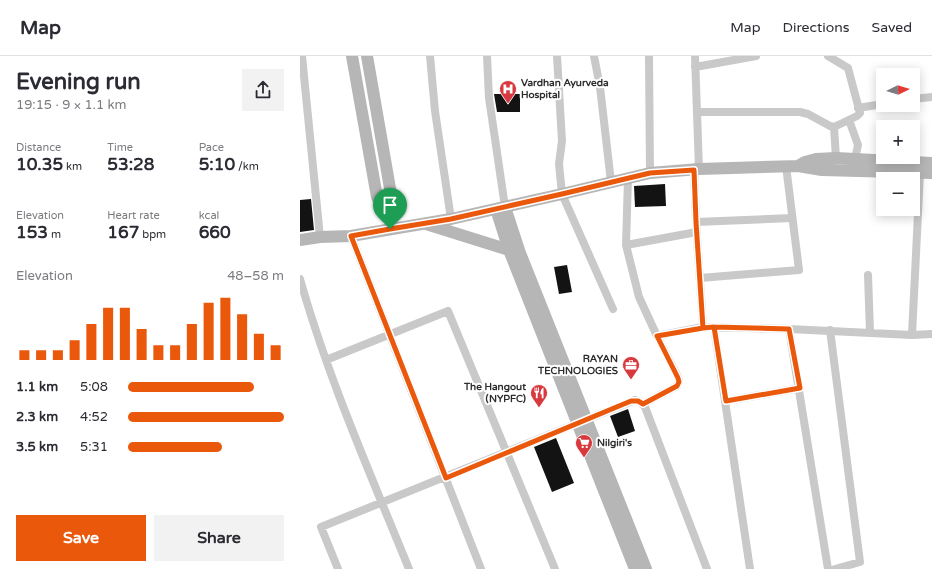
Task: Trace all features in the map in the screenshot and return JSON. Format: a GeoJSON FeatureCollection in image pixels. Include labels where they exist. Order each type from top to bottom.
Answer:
{"type":"FeatureCollection","features":[{"type":"Feature","properties":{"kind":"street"},"geometry":{"type":"LineString","coordinates":[[352,56],[377,197],[386,210],[390,229]]}},
{"type":"Feature","properties":{"kind":"street"},"geometry":{"type":"LineString","coordinates":[[368,56],[391,194],[386,210]]}},
{"type":"Feature","properties":{"kind":"street"},"geometry":{"type":"LineString","coordinates":[[430,56],[434,111],[451,219]]}},
{"type":"Feature","properties":{"kind":"street"},"geometry":{"type":"LineString","coordinates":[[487,56],[489,98],[501,208],[509,250],[646,569]]}},
{"type":"Feature","properties":{"kind":"street"},"geometry":{"type":"LineString","coordinates":[[557,56],[562,141],[559,164],[562,194],[613,309]]}},
{"type":"Feature","properties":{"kind":"street"},"geometry":{"type":"LineString","coordinates":[[594,56],[600,87],[611,182]]}},
{"type":"Feature","properties":{"kind":"street"},"geometry":{"type":"LineString","coordinates":[[649,56],[650,173]]}},
{"type":"Feature","properties":{"kind":"street"},"geometry":{"type":"LineString","coordinates":[[695,56],[697,112],[696,232],[703,328]]}},
{"type":"Feature","properties":{"kind":"street"},"geometry":{"type":"LineString","coordinates":[[695,67],[756,56]]}},
{"type":"Feature","properties":{"kind":"street"},"geometry":{"type":"LineString","coordinates":[[697,112],[800,112],[808,114],[834,127],[859,115],[848,68],[828,56]]}},
{"type":"Feature","properties":{"kind":"street"},"geometry":{"type":"LineString","coordinates":[[302,58],[320,237]]}},
{"type":"Feature","properties":{"kind":"street"},"geometry":{"type":"LineString","coordinates":[[920,98],[932,97]]}},
{"type":"Feature","properties":{"kind":"street"},"geometry":{"type":"LineString","coordinates":[[858,108],[876,105]]}},
{"type":"Feature","properties":{"kind":"street"},"geometry":{"type":"LineString","coordinates":[[850,120],[858,145],[855,159]]}},
{"type":"Feature","properties":{"kind":"street"},"geometry":{"type":"LineString","coordinates":[[834,127],[836,158]]}},
{"type":"Feature","properties":{"kind":"street"},"geometry":{"type":"LineString","coordinates":[[792,166],[816,159],[836,158],[932,163]]}},
{"type":"Feature","properties":{"kind":"street"},"geometry":{"type":"LineString","coordinates":[[300,240],[320,237],[351,236],[451,219],[650,173],[792,166],[822,170],[887,172]]}},
{"type":"Feature","properties":{"kind":"street"},"geometry":{"type":"LineString","coordinates":[[700,278],[799,270],[792,218],[792,166]]}},
{"type":"Feature","properties":{"kind":"street"},"geometry":{"type":"LineString","coordinates":[[920,173],[932,173]]}},
{"type":"Feature","properties":{"kind":"street"},"geometry":{"type":"LineString","coordinates":[[628,178],[626,245],[639,297],[679,382],[677,386],[643,404]]}},
{"type":"Feature","properties":{"kind":"street"},"geometry":{"type":"LineString","coordinates":[[501,208],[520,252],[635,569]]}},
{"type":"Feature","properties":{"kind":"street"},"geometry":{"type":"LineString","coordinates":[[912,334],[918,216]]}},
{"type":"Feature","properties":{"kind":"street"},"geometry":{"type":"LineString","coordinates":[[696,222],[792,218]]}},
{"type":"Feature","properties":{"kind":"street"},"geometry":{"type":"LineString","coordinates":[[423,223],[509,250]]}},
{"type":"Feature","properties":{"kind":"street"},"geometry":{"type":"LineString","coordinates":[[626,245],[696,232]]}},
{"type":"Feature","properties":{"kind":"street"},"geometry":{"type":"LineString","coordinates":[[351,236],[481,569]]}},
{"type":"Feature","properties":{"kind":"street"},"geometry":{"type":"LineString","coordinates":[[868,275],[870,332]]}},
{"type":"Feature","properties":{"kind":"street"},"geometry":{"type":"LineString","coordinates":[[300,279],[326,360],[409,569]]}},
{"type":"Feature","properties":{"kind":"street"},"geometry":{"type":"LineString","coordinates":[[326,360],[448,311],[555,569]]}},
{"type":"Feature","properties":{"kind":"street"},"geometry":{"type":"LineString","coordinates":[[657,336],[714,327],[932,334]]}},
{"type":"Feature","properties":{"kind":"street"},"geometry":{"type":"LineString","coordinates":[[714,327],[750,569]]}},
{"type":"Feature","properties":{"kind":"street"},"geometry":{"type":"LineString","coordinates":[[789,329],[800,388],[828,569]]}},
{"type":"Feature","properties":{"kind":"street"},"geometry":{"type":"LineString","coordinates":[[830,330],[860,562],[835,569]]}},
{"type":"Feature","properties":{"kind":"street"},"geometry":{"type":"LineString","coordinates":[[726,401],[800,388]]}},
{"type":"Feature","properties":{"kind":"street"},"geometry":{"type":"LineString","coordinates":[[338,569],[321,527],[446,478],[631,401],[638,401],[643,404],[707,569]]}},
{"type":"Feature","properties":{"kind":"building"},"geometry":{"type":"Polygon","coordinates":[[[494,94],[520,94],[520,112],[497,112],[494,94]]]}},
{"type":"Feature","properties":{"kind":"building"},"geometry":{"type":"Polygon","coordinates":[[[665,184],[666,206],[635,207],[634,186],[665,184]]]}},
{"type":"Feature","properties":{"kind":"building"},"geometry":{"type":"Polygon","coordinates":[[[311,199],[314,230],[300,232],[300,200],[311,199]]]}},
{"type":"Feature","properties":{"kind":"building"},"geometry":{"type":"Polygon","coordinates":[[[567,265],[572,292],[559,294],[554,267],[567,265]]]}},
{"type":"Feature","properties":{"kind":"building"},"geometry":{"type":"Polygon","coordinates":[[[628,409],[635,431],[618,437],[610,416],[628,409]]]}},
{"type":"Feature","properties":{"kind":"building"},"geometry":{"type":"Polygon","coordinates":[[[556,438],[574,483],[552,492],[534,447],[556,438]]]}},
{"type":"Feature","properties":{"kind":"place","name":"Vardhan Ayurveda Hospital"},"geometry":{"type":"Point","coordinates":[508,104]}},
{"type":"Feature","properties":{"kind":"place","name":"RAYAN TECHNOLOGIES"},"geometry":{"type":"Point","coordinates":[631,380]}},
{"type":"Feature","properties":{"kind":"place","name":"The Hangout (NYPFC)"},"geometry":{"type":"Point","coordinates":[539,408]}},
{"type":"Feature","properties":{"kind":"place","name":"Nilgiri's"},"geometry":{"type":"Point","coordinates":[584,458]}},
{"type":"Feature","properties":{"kind":"route"},"geometry":{"type":"LineString","coordinates":[[390,229],[351,236],[446,478],[631,401],[635,400],[643,404],[677,386],[679,382],[678,378],[657,336],[714,327],[726,401],[800,388],[789,329],[714,327],[703,328],[694,170],[650,173],[451,219],[390,229]]}}]}
